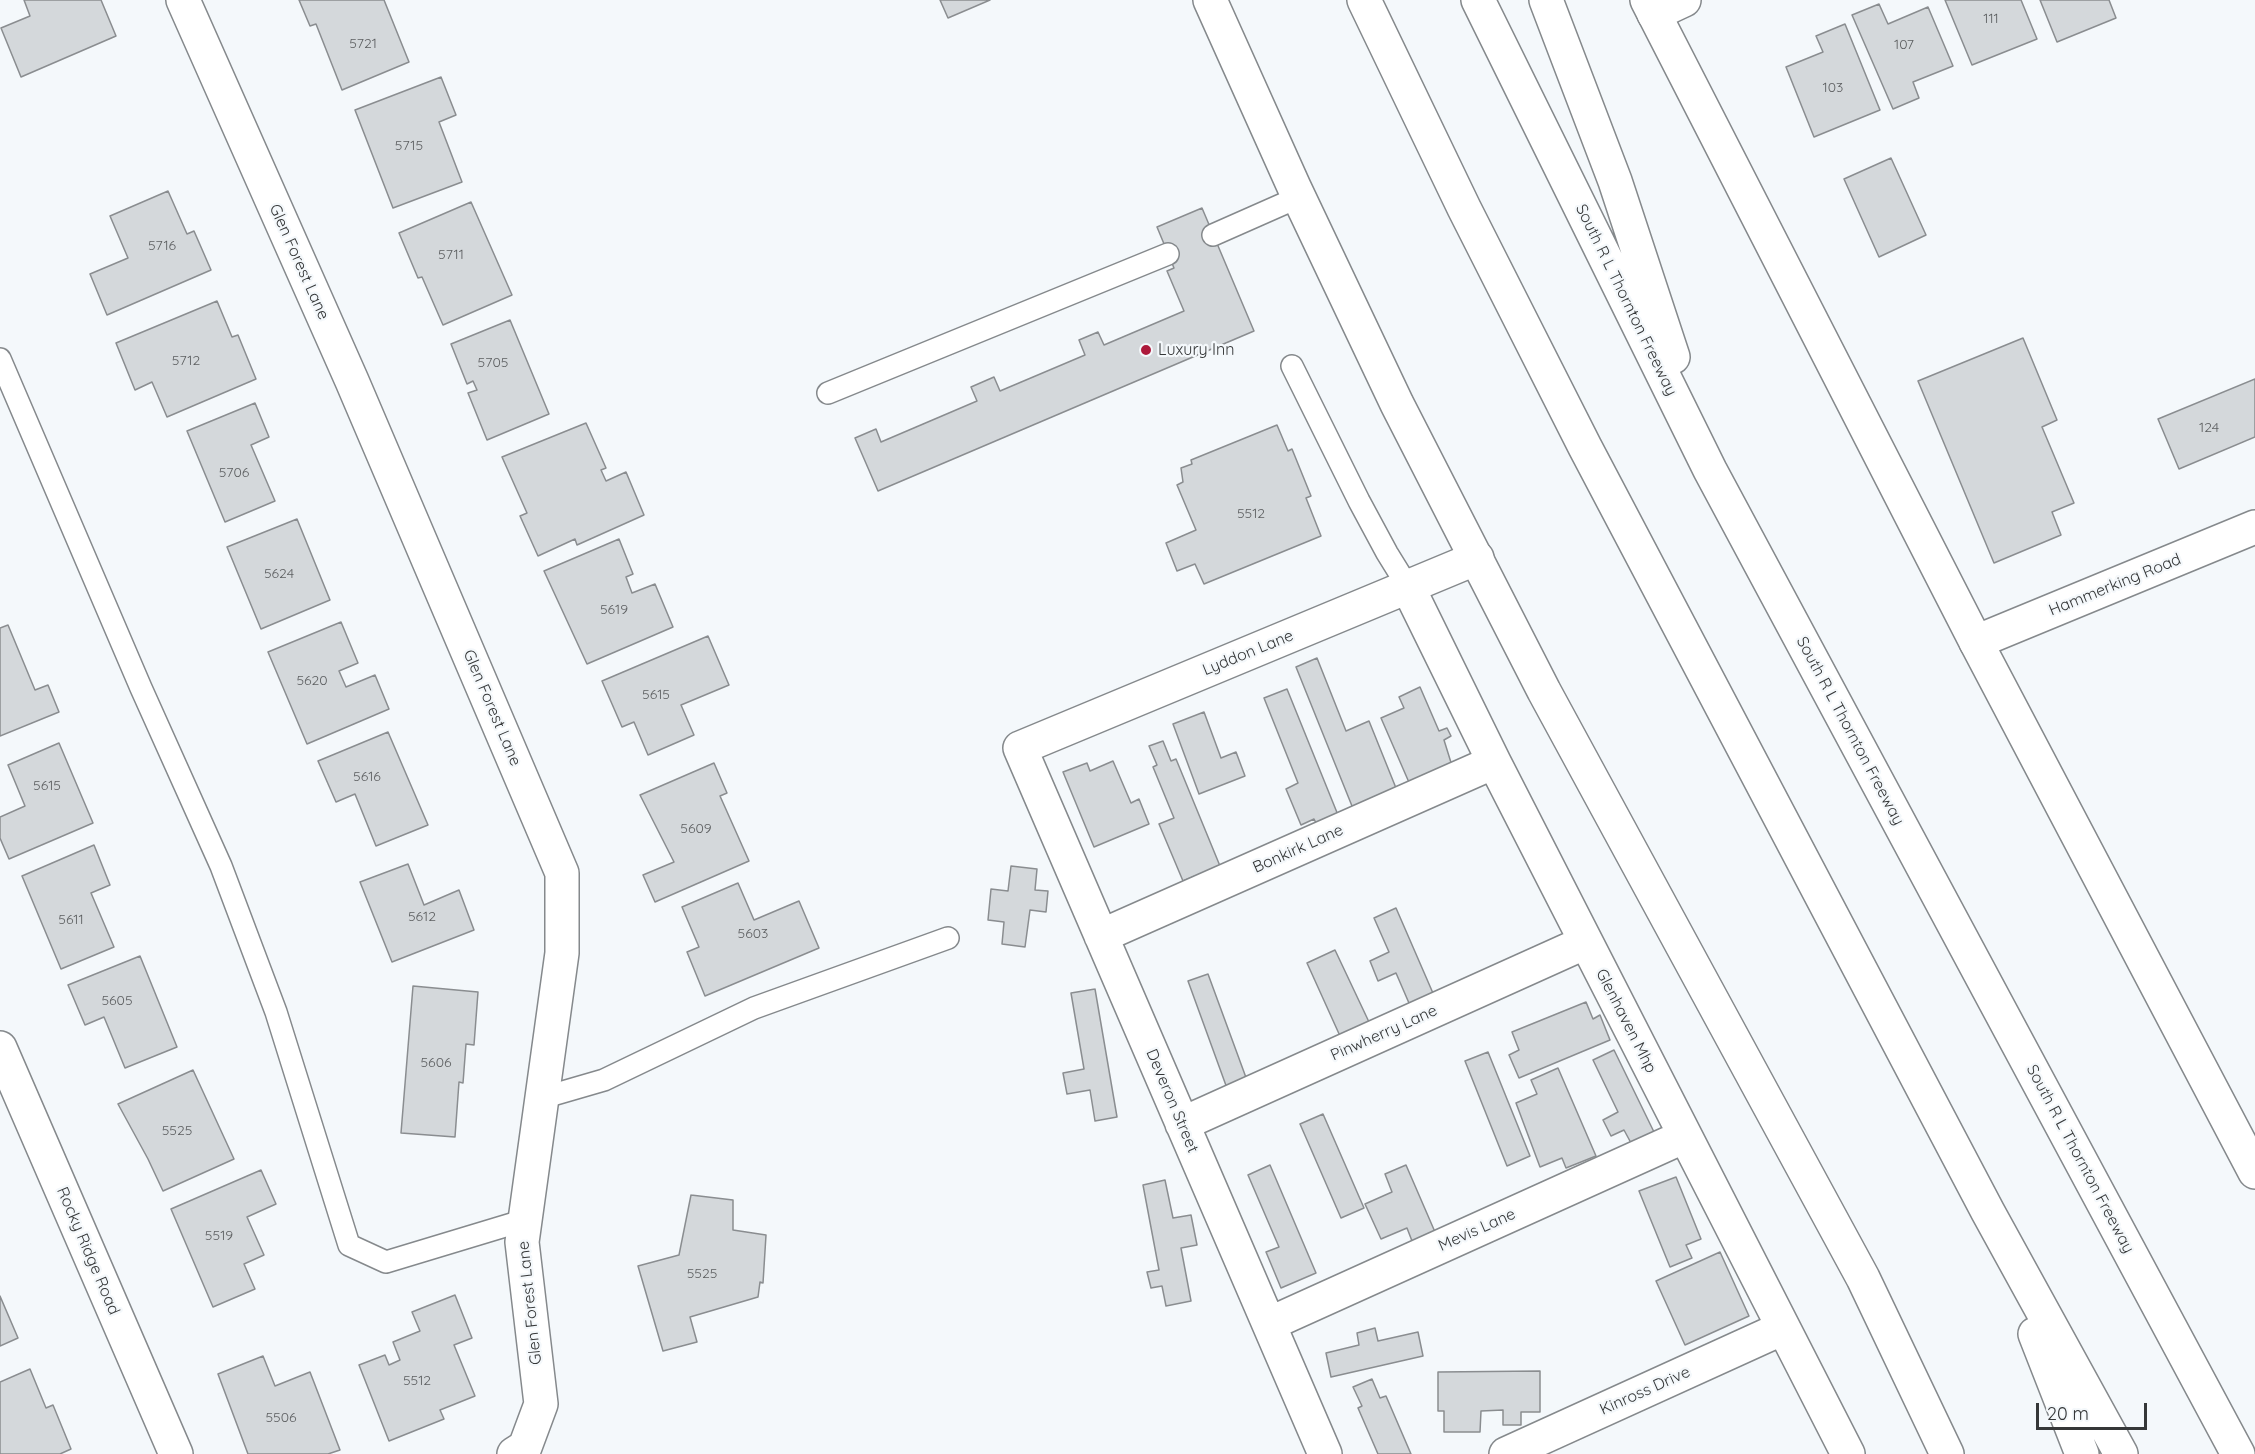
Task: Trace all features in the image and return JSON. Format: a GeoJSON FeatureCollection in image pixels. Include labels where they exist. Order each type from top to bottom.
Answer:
{"type":"FeatureCollection","features":[{"type":"Feature","properties":{"kind":"main road","name":"Glen Forest Lane"},"geometry":{"type":"LineString","coordinates":[[183,0],[357,392],[562,873],[562,953],[522,1242],[541,1404],[525,1447],[514,1454]]}},
{"type":"Feature","properties":{"kind":"main road"},"geometry":{"type":"LineString","coordinates":[[1210,0],[1299,197],[1397,404],[1544,691],[1863,1278],[1947,1454]]}},
{"type":"Feature","properties":{"kind":"main road"},"geometry":{"type":"LineString","coordinates":[[1364,0],[1464,208],[1585,447],[1988,1212],[2121,1454]]}},
{"type":"Feature","properties":{"kind":"main road","name":"South R L Thornton Freeway"},"geometry":{"type":"LineString","coordinates":[[1478,0],[1710,470],[2238,1454]]}},
{"type":"Feature","properties":{"kind":"main road"},"geometry":{"type":"LineString","coordinates":[[1546,0],[1616,181],[1710,470]]}},
{"type":"Feature","properties":{"kind":"main road"},"geometry":{"type":"LineString","coordinates":[[1684,0],[1650,7],[1976,642],[2255,1172]]}},
{"type":"Feature","properties":{"kind":"main road","name":"Hammerking Road"},"geometry":{"type":"LineString","coordinates":[[1976,642],[2255,527]]}},
{"type":"Feature","properties":{"kind":"main road","name":"Lyddon Lane"},"geometry":{"type":"LineString","coordinates":[[1020,748],[1477,558]]}},
{"type":"Feature","properties":{"kind":"main road","name":"Glenhaven Mhp"},"geometry":{"type":"LineString","coordinates":[[1408,587],[1494,762],[1848,1454]]}},
{"type":"Feature","properties":{"kind":"main road","name":"Deveron Street"},"geometry":{"type":"LineString","coordinates":[[1020,748],[1325,1454]]}},
{"type":"Feature","properties":{"kind":"main road","name":"Bonkirk Lane"},"geometry":{"type":"LineString","coordinates":[[1101,936],[1494,762]]}},
{"type":"Feature","properties":{"kind":"main road","name":"Pinwherry Lane"},"geometry":{"type":"LineString","coordinates":[[1182,1124],[1586,942]]}},
{"type":"Feature","properties":{"kind":"main road","name":"Rocky Ridge Road"},"geometry":{"type":"LineString","coordinates":[[0,1048],[176,1454]]}},
{"type":"Feature","properties":{"kind":"main road","name":"Mevis Lane"},"geometry":{"type":"LineString","coordinates":[[1269,1324],[1685,1136]]}},
{"type":"Feature","properties":{"kind":"main road"},"geometry":{"type":"LineString","coordinates":[[1988,1212],[2082,1454]]}},
{"type":"Feature","properties":{"kind":"main road","name":"Kinross Drive"},"geometry":{"type":"LineString","coordinates":[[1506,1454],[1784,1328]]}},
{"type":"Feature","properties":{"kind":"lane"},"geometry":{"type":"LineString","coordinates":[[1213,235],[1299,197]]}},
{"type":"Feature","properties":{"kind":"lane"},"geometry":{"type":"LineString","coordinates":[[828,393],[1168,254]]}},
{"type":"Feature","properties":{"kind":"lane"},"geometry":{"type":"LineString","coordinates":[[0,359],[141,688],[221,866],[276,1012],[349,1245],[386,1262],[525,1220]]}},
{"type":"Feature","properties":{"kind":"lane"},"geometry":{"type":"LineString","coordinates":[[1292,366],[1359,501],[1408,587]]}},
{"type":"Feature","properties":{"kind":"lane"},"geometry":{"type":"LineString","coordinates":[[542,1098],[604,1080],[754,1008],[948,938]]}},
{"type":"Feature","properties":{"kind":"building"},"geometry":{"type":"Polygon","coordinates":[[[24,0],[101,0],[116,36],[21,77],[1,28],[30,16],[24,0]]]}},
{"type":"Feature","properties":{"kind":"building"},"geometry":{"type":"Polygon","coordinates":[[[299,0],[384,0],[409,62],[342,90],[316,24],[310,26],[299,0]]]}},
{"type":"Feature","properties":{"kind":"building"},"geometry":{"type":"Polygon","coordinates":[[[940,0],[990,0],[948,18],[940,0]]]}},
{"type":"Feature","properties":{"kind":"building"},"geometry":{"type":"Polygon","coordinates":[[[1945,0],[2021,0],[2037,39],[1972,65],[1945,0]]]}},
{"type":"Feature","properties":{"kind":"building"},"geometry":{"type":"Polygon","coordinates":[[[2040,0],[2109,0],[2116,18],[2057,42],[2040,0]]]}},
{"type":"Feature","properties":{"kind":"building"},"geometry":{"type":"Polygon","coordinates":[[[1879,4],[1888,24],[1928,7],[1953,66],[1913,82],[1919,98],[1893,109],[1852,15],[1879,4]]]}},
{"type":"Feature","properties":{"kind":"building"},"geometry":{"type":"Polygon","coordinates":[[[1845,24],[1880,110],[1814,137],[1786,67],[1823,52],[1816,36],[1845,24]]]}},
{"type":"Feature","properties":{"kind":"building"},"geometry":{"type":"Polygon","coordinates":[[[441,77],[456,115],[439,122],[462,182],[393,208],[355,110],[441,77]]]}},
{"type":"Feature","properties":{"kind":"building"},"geometry":{"type":"Polygon","coordinates":[[[1891,158],[1926,235],[1879,257],[1844,179],[1891,158]]]}},
{"type":"Feature","properties":{"kind":"building"},"geometry":{"type":"Polygon","coordinates":[[[168,191],[187,234],[194,231],[211,270],[107,315],[90,274],[128,258],[110,216],[168,191]]]}},
{"type":"Feature","properties":{"kind":"building"},"geometry":{"type":"Polygon","coordinates":[[[471,202],[512,295],[443,325],[422,277],[418,278],[399,233],[471,202]]]}},
{"type":"Feature","properties":{"kind":"building","name":"Luxury Inn"},"geometry":{"type":"Polygon","coordinates":[[[1202,208],[1254,331],[878,491],[855,438],[876,429],[881,442],[977,401],[971,387],[994,377],[1000,391],[1085,355],[1079,340],[1098,332],[1104,345],[1184,311],[1167,271],[1174,268],[1157,227],[1202,208]]]}},
{"type":"Feature","properties":{"kind":"building"},"geometry":{"type":"Polygon","coordinates":[[[217,301],[232,337],[238,335],[256,379],[167,417],[152,382],[135,390],[116,343],[217,301]]]}},
{"type":"Feature","properties":{"kind":"building"},"geometry":{"type":"Polygon","coordinates":[[[510,320],[549,414],[487,440],[468,393],[477,390],[473,381],[467,384],[451,344],[510,320]]]}},
{"type":"Feature","properties":{"kind":"building"},"geometry":{"type":"Polygon","coordinates":[[[2023,338],[2057,420],[2042,427],[2074,503],[2052,512],[2061,535],[1994,563],[1918,381],[2023,338]]]}},
{"type":"Feature","properties":{"kind":"building"},"geometry":{"type":"Polygon","coordinates":[[[2255,379],[2255,437],[2179,469],[2158,419],[2255,379]]]}},
{"type":"Feature","properties":{"kind":"building"},"geometry":{"type":"Polygon","coordinates":[[[255,403],[269,437],[251,445],[275,501],[225,522],[187,431],[255,403]]]}},
{"type":"Feature","properties":{"kind":"building"},"geometry":{"type":"Polygon","coordinates":[[[586,423],[606,468],[601,470],[606,481],[626,472],[644,515],[577,545],[575,539],[538,556],[520,516],[527,513],[502,457],[586,423]]]}},
{"type":"Feature","properties":{"kind":"building"},"geometry":{"type":"Polygon","coordinates":[[[1277,425],[1288,451],[1292,449],[1311,496],[1306,498],[1321,536],[1204,584],[1195,564],[1177,571],[1166,543],[1196,530],[1177,485],[1183,482],[1181,468],[1192,464],[1191,460],[1277,425]]]}},
{"type":"Feature","properties":{"kind":"building"},"geometry":{"type":"Polygon","coordinates":[[[297,519],[330,600],[261,629],[227,547],[297,519]]]}},
{"type":"Feature","properties":{"kind":"building"},"geometry":{"type":"Polygon","coordinates":[[[619,539],[633,574],[626,577],[632,593],[655,584],[673,627],[587,664],[544,571],[619,539]]]}},
{"type":"Feature","properties":{"kind":"building"},"geometry":{"type":"Polygon","coordinates":[[[341,622],[358,663],[339,671],[346,687],[375,675],[389,709],[307,744],[268,652],[341,622]]]}},
{"type":"Feature","properties":{"kind":"building"},"geometry":{"type":"Polygon","coordinates":[[[8,625],[35,690],[48,685],[59,712],[0,736],[0,628],[8,625]]]}},
{"type":"Feature","properties":{"kind":"building"},"geometry":{"type":"Polygon","coordinates":[[[708,636],[729,685],[681,705],[694,735],[648,755],[634,722],[622,727],[602,681],[708,636]]]}},
{"type":"Feature","properties":{"kind":"building"},"geometry":{"type":"Polygon","coordinates":[[[1317,658],[1346,731],[1369,721],[1398,793],[1354,811],[1296,667],[1317,658]]]}},
{"type":"Feature","properties":{"kind":"building"},"geometry":{"type":"Polygon","coordinates":[[[1420,687],[1439,731],[1447,728],[1451,736],[1444,740],[1453,769],[1411,787],[1381,718],[1404,708],[1399,697],[1420,687]]]}},
{"type":"Feature","properties":{"kind":"building"},"geometry":{"type":"Polygon","coordinates":[[[1287,689],[1338,815],[1316,823],[1314,819],[1301,825],[1286,789],[1298,783],[1264,698],[1287,689]]]}},
{"type":"Feature","properties":{"kind":"building"},"geometry":{"type":"Polygon","coordinates":[[[1204,712],[1221,758],[1236,752],[1245,776],[1199,794],[1173,724],[1204,712]]]}},
{"type":"Feature","properties":{"kind":"building"},"geometry":{"type":"Polygon","coordinates":[[[388,732],[428,825],[376,846],[355,794],[336,802],[318,761],[388,732]]]}},
{"type":"Feature","properties":{"kind":"building"},"geometry":{"type":"Polygon","coordinates":[[[1163,741],[1171,761],[1176,759],[1220,866],[1183,881],[1159,824],[1174,818],[1153,767],[1157,765],[1149,746],[1163,741]]]}},
{"type":"Feature","properties":{"kind":"building"},"geometry":{"type":"Polygon","coordinates":[[[59,743],[93,823],[9,859],[0,838],[0,817],[25,806],[8,765],[59,743]]]}},
{"type":"Feature","properties":{"kind":"building"},"geometry":{"type":"Polygon","coordinates":[[[1113,761],[1131,803],[1139,799],[1149,824],[1094,847],[1063,772],[1087,763],[1090,771],[1113,761]]]}},
{"type":"Feature","properties":{"kind":"building"},"geometry":{"type":"Polygon","coordinates":[[[714,763],[727,793],[720,796],[749,861],[655,902],[643,875],[674,862],[640,795],[714,763]]]}},
{"type":"Feature","properties":{"kind":"building"},"geometry":{"type":"Polygon","coordinates":[[[94,845],[110,885],[91,893],[114,947],[61,969],[22,876],[94,845]]]}},
{"type":"Feature","properties":{"kind":"building"},"geometry":{"type":"Polygon","coordinates":[[[408,864],[424,905],[459,890],[474,930],[392,962],[360,882],[408,864]]]}},
{"type":"Feature","properties":{"kind":"building"},"geometry":{"type":"Polygon","coordinates":[[[1011,866],[1037,869],[1035,890],[1048,891],[1046,912],[1030,910],[1025,947],[1002,944],[1004,922],[988,920],[991,889],[1008,891],[1011,866]]]}},
{"type":"Feature","properties":{"kind":"building"},"geometry":{"type":"Polygon","coordinates":[[[738,883],[754,920],[799,901],[819,948],[705,996],[687,952],[699,947],[682,907],[738,883]]]}},
{"type":"Feature","properties":{"kind":"building"},"geometry":{"type":"Polygon","coordinates":[[[1396,908],[1439,1007],[1415,1017],[1396,973],[1378,981],[1370,961],[1389,952],[1374,918],[1396,908]]]}},
{"type":"Feature","properties":{"kind":"building"},"geometry":{"type":"Polygon","coordinates":[[[1335,950],[1369,1022],[1340,1036],[1307,963],[1335,950]]]}},
{"type":"Feature","properties":{"kind":"building"},"geometry":{"type":"Polygon","coordinates":[[[140,956],[177,1047],[125,1068],[104,1017],[85,1025],[68,985],[140,956]]]}},
{"type":"Feature","properties":{"kind":"building"},"geometry":{"type":"Polygon","coordinates":[[[1208,974],[1248,1083],[1228,1091],[1188,981],[1208,974]]]}},
{"type":"Feature","properties":{"kind":"building"},"geometry":{"type":"Polygon","coordinates":[[[413,986],[478,992],[474,1045],[466,1044],[463,1083],[459,1082],[455,1137],[401,1133],[413,986]]]}},
{"type":"Feature","properties":{"kind":"building"},"geometry":{"type":"Polygon","coordinates":[[[1095,989],[1117,1117],[1095,1121],[1090,1090],[1067,1094],[1063,1073],[1084,1069],[1071,993],[1095,989]]]}},
{"type":"Feature","properties":{"kind":"building"},"geometry":{"type":"Polygon","coordinates":[[[1586,1002],[1593,1019],[1600,1015],[1610,1040],[1519,1078],[1509,1055],[1519,1050],[1512,1032],[1586,1002]]]}},
{"type":"Feature","properties":{"kind":"building"},"geometry":{"type":"Polygon","coordinates":[[[1614,1050],[1654,1132],[1631,1143],[1624,1130],[1611,1136],[1603,1120],[1618,1112],[1593,1060],[1614,1050]]]}},
{"type":"Feature","properties":{"kind":"building"},"geometry":{"type":"Polygon","coordinates":[[[1488,1052],[1530,1156],[1507,1166],[1465,1061],[1488,1052]]]}},
{"type":"Feature","properties":{"kind":"building"},"geometry":{"type":"Polygon","coordinates":[[[1558,1068],[1596,1156],[1566,1168],[1562,1158],[1540,1167],[1516,1103],[1537,1094],[1531,1080],[1558,1068]]]}},
{"type":"Feature","properties":{"kind":"building"},"geometry":{"type":"Polygon","coordinates":[[[193,1070],[234,1159],[163,1191],[118,1104],[193,1070]]]}},
{"type":"Feature","properties":{"kind":"building"},"geometry":{"type":"Polygon","coordinates":[[[1323,1114],[1364,1208],[1341,1218],[1300,1124],[1323,1114]]]}},
{"type":"Feature","properties":{"kind":"building"},"geometry":{"type":"Polygon","coordinates":[[[1270,1165],[1316,1273],[1281,1288],[1266,1252],[1279,1247],[1248,1175],[1270,1165]]]}},
{"type":"Feature","properties":{"kind":"building"},"geometry":{"type":"Polygon","coordinates":[[[1406,1165],[1435,1232],[1412,1241],[1407,1228],[1381,1239],[1365,1204],[1392,1192],[1385,1174],[1406,1165]]]}},
{"type":"Feature","properties":{"kind":"building"},"geometry":{"type":"Polygon","coordinates":[[[261,1170],[276,1204],[247,1217],[264,1255],[244,1264],[255,1289],[213,1307],[171,1209],[261,1170]]]}},
{"type":"Feature","properties":{"kind":"building"},"geometry":{"type":"Polygon","coordinates":[[[1676,1177],[1701,1239],[1686,1245],[1692,1258],[1670,1267],[1639,1191],[1676,1177]]]}},
{"type":"Feature","properties":{"kind":"building"},"geometry":{"type":"Polygon","coordinates":[[[1165,1180],[1173,1218],[1191,1215],[1197,1245],[1181,1248],[1191,1301],[1166,1306],[1162,1286],[1151,1288],[1147,1272],[1159,1270],[1143,1185],[1165,1180]]]}},
{"type":"Feature","properties":{"kind":"building"},"geometry":{"type":"Polygon","coordinates":[[[691,1195],[733,1200],[733,1230],[766,1235],[763,1283],[760,1282],[758,1297],[690,1317],[697,1342],[663,1351],[638,1266],[679,1255],[691,1195]]]}},
{"type":"Feature","properties":{"kind":"building"},"geometry":{"type":"Polygon","coordinates":[[[1720,1252],[1749,1316],[1685,1345],[1656,1281],[1720,1252]]]}},
{"type":"Feature","properties":{"kind":"building"},"geometry":{"type":"Polygon","coordinates":[[[455,1295],[472,1338],[454,1345],[475,1396],[440,1410],[444,1419],[389,1441],[359,1365],[385,1355],[389,1365],[400,1360],[393,1342],[420,1331],[412,1312],[455,1295]]]}},
{"type":"Feature","properties":{"kind":"building"},"geometry":{"type":"Polygon","coordinates":[[[0,1296],[18,1338],[0,1346],[0,1296]]]}},
{"type":"Feature","properties":{"kind":"building"},"geometry":{"type":"Polygon","coordinates":[[[1375,1328],[1378,1341],[1418,1332],[1423,1356],[1331,1377],[1326,1353],[1359,1345],[1357,1333],[1375,1328]]]}},
{"type":"Feature","properties":{"kind":"building"},"geometry":{"type":"Polygon","coordinates":[[[263,1356],[275,1386],[310,1372],[340,1450],[328,1454],[248,1454],[218,1374],[263,1356]]]}},
{"type":"Feature","properties":{"kind":"building"},"geometry":{"type":"Polygon","coordinates":[[[30,1369],[46,1408],[53,1405],[71,1449],[60,1454],[0,1454],[0,1382],[30,1369]]]}},
{"type":"Feature","properties":{"kind":"building"},"geometry":{"type":"Polygon","coordinates":[[[1540,1371],[1540,1412],[1521,1412],[1521,1425],[1503,1425],[1503,1410],[1481,1411],[1480,1432],[1444,1432],[1444,1411],[1438,1411],[1438,1372],[1540,1371]]]}},
{"type":"Feature","properties":{"kind":"building"},"geometry":{"type":"Polygon","coordinates":[[[1372,1379],[1380,1398],[1386,1396],[1411,1454],[1378,1454],[1358,1408],[1362,1406],[1353,1387],[1372,1379]]]}},
{"type":"Feature","properties":{"kind":"place","name":"Luxury Inn"},"geometry":{"type":"Point","coordinates":[1146,350]}}]}
